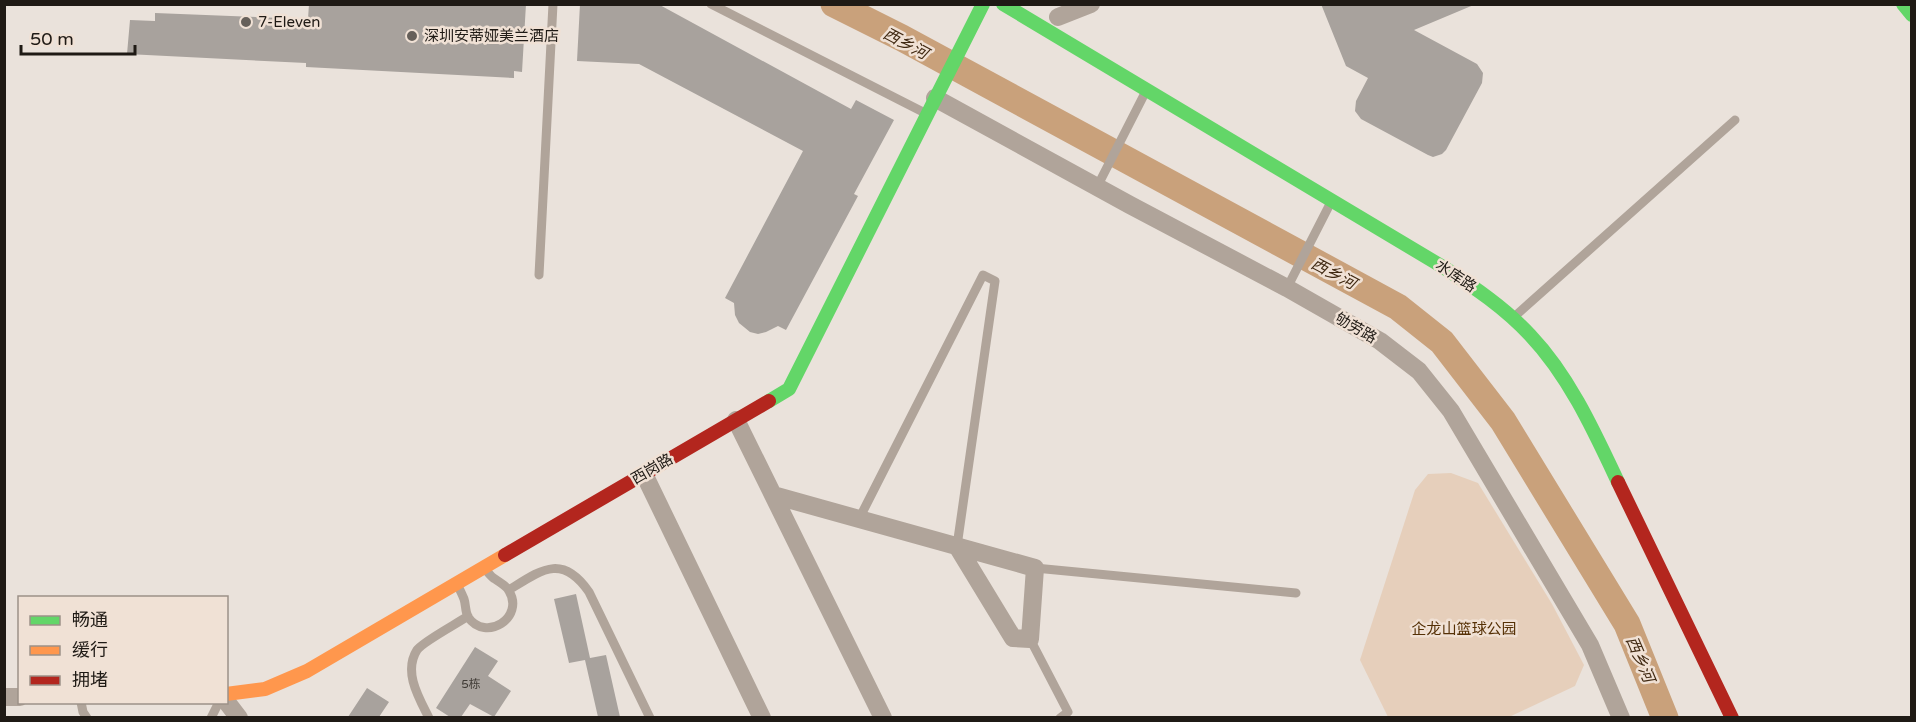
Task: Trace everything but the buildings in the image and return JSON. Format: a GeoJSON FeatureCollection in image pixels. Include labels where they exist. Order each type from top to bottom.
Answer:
{"type":"FeatureCollection","features":[{"type":"Feature","properties":{"kind":"main road","name":"西岗路"},"geometry":{"type":"LineString","coordinates":[[228,694],[266,689],[307,671],[789,389],[983,4]]}},
{"type":"Feature","properties":{"kind":"main road","name":"水库路"},"geometry":{"type":"LineString","coordinates":[[1003,4],[1443,267],[1472,286],[1531,336],[1591,425],[1732,717]]}},
{"type":"Feature","properties":{"kind":"main road"},"geometry":{"type":"LineString","coordinates":[[1903,4],[1911,15]]}},
{"type":"Feature","properties":{"kind":"main road"},"geometry":{"type":"LineString","coordinates":[[1598,411],[1618,451]]}},
{"type":"Feature","properties":{"kind":"street"},"geometry":{"type":"LineString","coordinates":[[1056,17],[1091,4]]}},
{"type":"Feature","properties":{"kind":"street","name":"劬劳路"},"geometry":{"type":"LineString","coordinates":[[931,106],[1099,183],[1380,342],[1419,371],[1451,411],[1590,645],[1621,717]]}},
{"type":"Feature","properties":{"kind":"street"},"geometry":{"type":"LineString","coordinates":[[736,420],[883,717]]}},
{"type":"Feature","properties":{"kind":"street"},"geometry":{"type":"LineString","coordinates":[[644,474],[762,717]]}},
{"type":"Feature","properties":{"kind":"street"},"geometry":{"type":"LineString","coordinates":[[773,495],[957,546],[1035,568],[1030,639],[1013,638],[957,546]]}},
{"type":"Feature","properties":{"kind":"street"},"geometry":{"type":"LineString","coordinates":[[228,703],[239,717]]}},
{"type":"Feature","properties":{"kind":"lane"},"geometry":{"type":"LineString","coordinates":[[539,275],[553,4]]}},
{"type":"Feature","properties":{"kind":"lane"},"geometry":{"type":"LineString","coordinates":[[711,4],[931,106]]}},
{"type":"Feature","properties":{"kind":"lane"},"geometry":{"type":"LineString","coordinates":[[1099,183],[1147,90]]}},
{"type":"Feature","properties":{"kind":"lane"},"geometry":{"type":"LineString","coordinates":[[1512,319],[1735,120]]}},
{"type":"Feature","properties":{"kind":"lane"},"geometry":{"type":"LineString","coordinates":[[1287,288],[1332,201]]}},
{"type":"Feature","properties":{"kind":"lane"},"geometry":{"type":"LineString","coordinates":[[859,519],[984,275],[995,280],[957,546]]}},
{"type":"Feature","properties":{"kind":"lane"},"geometry":{"type":"LineString","coordinates":[[457,584],[465,601],[465,610],[473,622],[484,628],[497,627],[504,623],[513,607],[513,599],[509,590],[501,582],[493,579],[484,568]]}},
{"type":"Feature","properties":{"kind":"lane"},"geometry":{"type":"LineString","coordinates":[[509,590],[539,571],[554,568],[567,571],[580,580],[589,592],[650,717]]}},
{"type":"Feature","properties":{"kind":"lane"},"geometry":{"type":"LineString","coordinates":[[1035,568],[1296,593]]}},
{"type":"Feature","properties":{"kind":"lane"},"geometry":{"type":"LineString","coordinates":[[429,717],[412,676],[412,661],[417,648],[468,616]]}},
{"type":"Feature","properties":{"kind":"lane"},"geometry":{"type":"LineString","coordinates":[[1030,639],[1068,712],[1060,717]]}},
{"type":"Feature","properties":{"kind":"lane"},"geometry":{"type":"LineString","coordinates":[[210,717],[218,704]]}},
{"type":"Feature","properties":{"kind":"green space","name":"企龙山篮球公园"},"geometry":{"type":"Polygon","coordinates":[[[1451,473],[1478,483],[1552,604],[1584,665],[1575,686],[1509,717],[1388,717],[1360,660],[1415,490],[1428,474],[1451,473]]]}},
{"type":"Feature","properties":{"kind":"waterway","name":"西乡河"},"geometry":{"type":"LineString","coordinates":[[834,4],[902,38],[1398,307],[1442,342],[1503,421],[1627,624],[1665,718]]}},
{"type":"Feature","properties":{"kind":"traffic: fast"},"geometry":{"type":"LineString","coordinates":[[769,401],[789,389],[983,4]]}},
{"type":"Feature","properties":{"kind":"traffic: fast"},"geometry":{"type":"LineString","coordinates":[[1003,4],[1443,267],[1489,298],[1530,335],[1557,368],[1580,405],[1618,482]]}},
{"type":"Feature","properties":{"kind":"traffic: fast"},"geometry":{"type":"LineString","coordinates":[[1903,4],[1912,15]]}},
{"type":"Feature","properties":{"kind":"traffic: slow"},"geometry":{"type":"LineString","coordinates":[[228,694],[265,689],[307,671],[505,555]]}},
{"type":"Feature","properties":{"kind":"traffic: jam"},"geometry":{"type":"LineString","coordinates":[[505,555],[769,401]]}},
{"type":"Feature","properties":{"kind":"traffic: jam"},"geometry":{"type":"LineString","coordinates":[[1618,482],[1732,718]]}},
{"type":"Feature","properties":{"kind":"place","name":"7-Eleven"},"geometry":{"type":"Point","coordinates":[246,22]}},
{"type":"Feature","properties":{"kind":"place","name":"深圳安蒂娅美兰酒店"},"geometry":{"type":"Point","coordinates":[412,36]}}]}
